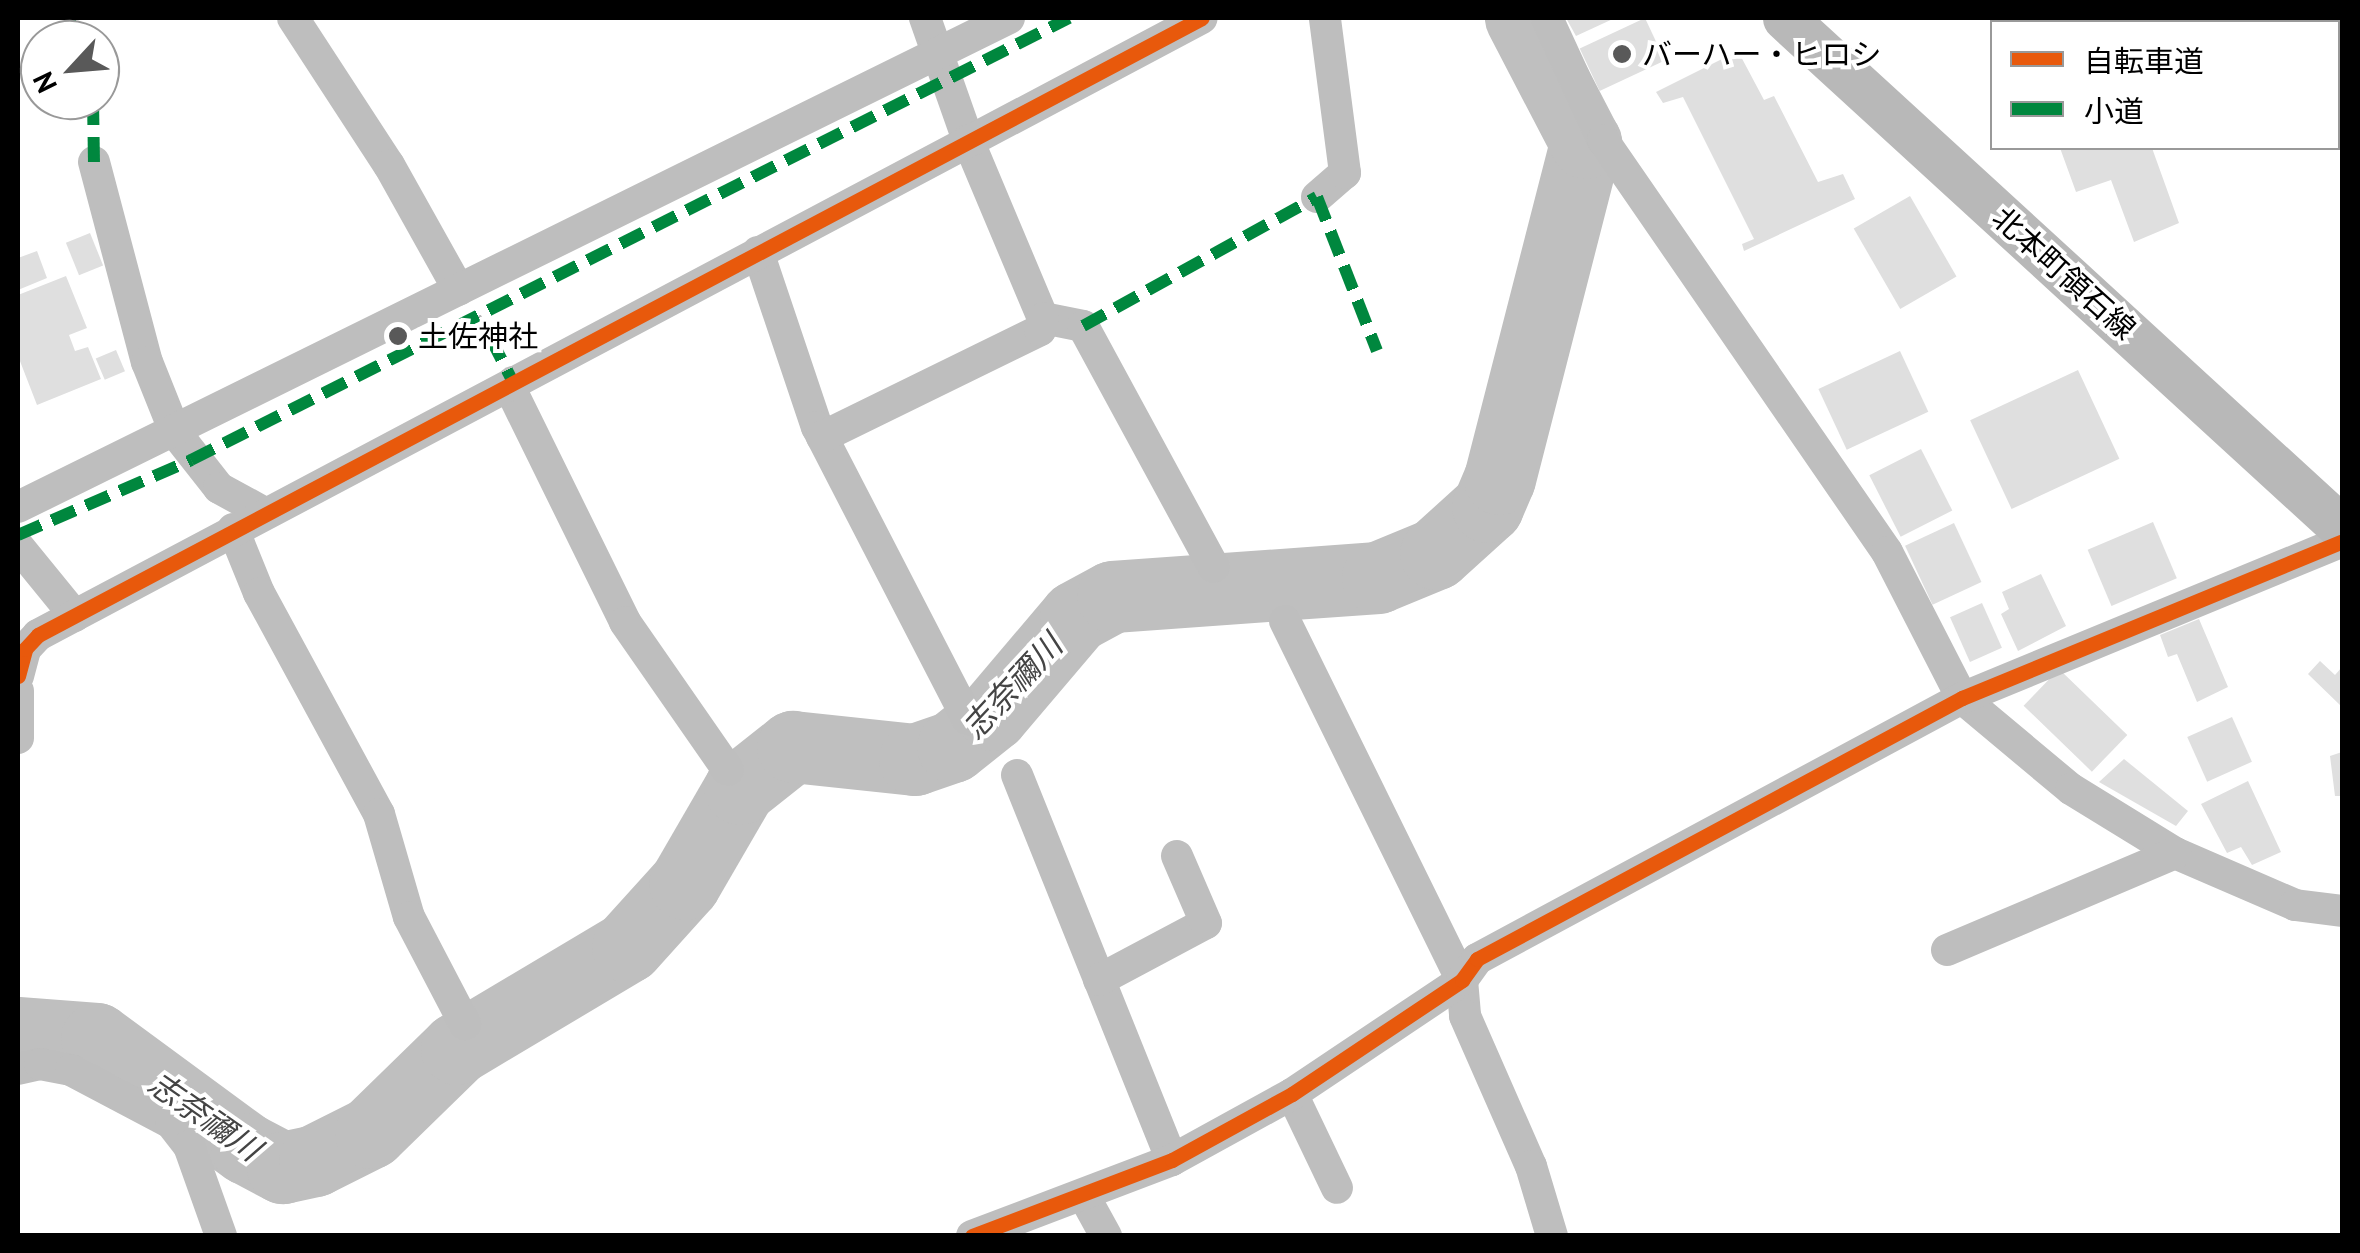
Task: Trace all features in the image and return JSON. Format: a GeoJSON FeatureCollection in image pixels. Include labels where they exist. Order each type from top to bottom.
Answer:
{"type":"FeatureCollection","features":[{"type":"Feature","properties":{"kind":"main road","name":"北本町領石線"},"geometry":{"type":"LineString","coordinates":[[1786,18],[2342,528]]}},
{"type":"Feature","properties":{"kind":"street"},"geometry":{"type":"LineString","coordinates":[[293,18],[390,166],[469,303]]}},
{"type":"Feature","properties":{"kind":"street"},"geometry":{"type":"LineString","coordinates":[[822,437],[1040,330],[1044,318],[968,140],[925,18]]}},
{"type":"Feature","properties":{"kind":"street"},"geometry":{"type":"LineString","coordinates":[[18,508],[175,432],[469,303],[1009,18]]}},
{"type":"Feature","properties":{"kind":"street"},"geometry":{"type":"LineString","coordinates":[[18,676],[25,650],[75,616],[233,528],[1202,18]]}},
{"type":"Feature","properties":{"kind":"street"},"geometry":{"type":"LineString","coordinates":[[1318,197],[1345,173],[1324,18]]}},
{"type":"Feature","properties":{"kind":"street"},"geometry":{"type":"LineString","coordinates":[[1547,18],[1603,140],[1887,552],[1962,698],[2072,789],[2174,853],[2295,906],[2342,911]]}},
{"type":"Feature","properties":{"kind":"street"},"geometry":{"type":"LineString","coordinates":[[94,162],[147,362],[175,432],[219,488],[262,512]]}},
{"type":"Feature","properties":{"kind":"street"},"geometry":{"type":"LineString","coordinates":[[758,252],[822,437],[968,719]]}},
{"type":"Feature","properties":{"kind":"street"},"geometry":{"type":"LineString","coordinates":[[1044,318],[1083,326],[1214,567]]}},
{"type":"Feature","properties":{"kind":"street"},"geometry":{"type":"LineString","coordinates":[[513,382],[513,394],[625,622],[728,770]]}},
{"type":"Feature","properties":{"kind":"street"},"geometry":{"type":"LineString","coordinates":[[233,528],[259,593],[379,814],[409,917],[465,1024]]}},
{"type":"Feature","properties":{"kind":"street"},"geometry":{"type":"LineString","coordinates":[[972,1236],[1172,1160],[1292,1094],[1462,980],[1477,959],[1962,698],[2342,541]]}},
{"type":"Feature","properties":{"kind":"street"},"geometry":{"type":"LineString","coordinates":[[18,546],[75,616]]}},
{"type":"Feature","properties":{"kind":"street"},"geometry":{"type":"LineString","coordinates":[[1284,622],[1462,980],[1465,1016],[1531,1166],[1552,1236]]}},
{"type":"Feature","properties":{"kind":"street"},"geometry":{"type":"LineString","coordinates":[[18,691],[18,738]]}},
{"type":"Feature","properties":{"kind":"street"},"geometry":{"type":"LineString","coordinates":[[1017,775],[1172,1160]]}},
{"type":"Feature","properties":{"kind":"street"},"geometry":{"type":"LineString","coordinates":[[1948,950],[2174,853]]}},
{"type":"Feature","properties":{"kind":"street"},"geometry":{"type":"LineString","coordinates":[[1099,980],[1206,923],[1177,856]]}},
{"type":"Feature","properties":{"kind":"street"},"geometry":{"type":"LineString","coordinates":[[18,1069],[40,1064],[71,1070],[171,1123],[189,1146],[221,1236]]}},
{"type":"Feature","properties":{"kind":"street"},"geometry":{"type":"LineString","coordinates":[[1292,1094],[1337,1188]]}},
{"type":"Feature","properties":{"kind":"street"},"geometry":{"type":"LineString","coordinates":[[1084,1196],[1106,1236]]}},
{"type":"Feature","properties":{"kind":"path"},"geometry":{"type":"LineString","coordinates":[[469,303],[490,337]]}},
{"type":"Feature","properties":{"kind":"building"},"geometry":{"type":"Polygon","coordinates":[[[1566,18],[1615,18],[1576,36],[1566,18]]]}},
{"type":"Feature","properties":{"kind":"building","name":"バーハー・ヒロシ"},"geometry":{"type":"Polygon","coordinates":[[[1645,18],[1665,61],[1600,91],[1580,48],[1645,18]]]}},
{"type":"Feature","properties":{"kind":"building"},"geometry":{"type":"Polygon","coordinates":[[[2342,48],[2342,119],[2340,114],[2342,48]]]}},
{"type":"Feature","properties":{"kind":"building"},"geometry":{"type":"Polygon","coordinates":[[[1738,51],[1764,100],[1774,96],[1818,182],[1843,174],[1855,199],[1744,251],[1742,244],[1754,239],[1683,97],[1663,103],[1656,92],[1738,51]]]}},
{"type":"Feature","properties":{"kind":"building"},"geometry":{"type":"Polygon","coordinates":[[[2061,150],[2153,150],[2179,223],[2134,242],[2111,180],[2076,192],[2061,150]]]}},
{"type":"Feature","properties":{"kind":"building"},"geometry":{"type":"Polygon","coordinates":[[[1910,196],[1956,277],[1900,309],[1854,228],[1910,196]]]}},
{"type":"Feature","properties":{"kind":"building"},"geometry":{"type":"Polygon","coordinates":[[[90,233],[103,265],[79,275],[66,243],[90,233]]]}},
{"type":"Feature","properties":{"kind":"building"},"geometry":{"type":"Polygon","coordinates":[[[37,251],[47,278],[18,290],[18,258],[37,251]]]}},
{"type":"Feature","properties":{"kind":"building"},"geometry":{"type":"Polygon","coordinates":[[[66,276],[87,328],[69,335],[75,351],[88,347],[101,379],[37,405],[18,356],[18,295],[66,276]]]}},
{"type":"Feature","properties":{"kind":"building"},"geometry":{"type":"Polygon","coordinates":[[[116,350],[125,371],[105,380],[96,359],[116,350]]]}},
{"type":"Feature","properties":{"kind":"building"},"geometry":{"type":"Polygon","coordinates":[[[1900,351],[1928,412],[1847,450],[1818,389],[1900,351]]]}},
{"type":"Feature","properties":{"kind":"building"},"geometry":{"type":"Polygon","coordinates":[[[2078,370],[2119,459],[2012,509],[1970,420],[2078,370]]]}},
{"type":"Feature","properties":{"kind":"building"},"geometry":{"type":"Polygon","coordinates":[[[1921,449],[1952,510],[1901,537],[1869,475],[1921,449]]]}},
{"type":"Feature","properties":{"kind":"building"},"geometry":{"type":"Polygon","coordinates":[[[2153,522],[2177,578],[2111,606],[2088,550],[2153,522]]]}},
{"type":"Feature","properties":{"kind":"building"},"geometry":{"type":"Polygon","coordinates":[[[1954,523],[1981,582],[1933,605],[1905,546],[1954,523]]]}},
{"type":"Feature","properties":{"kind":"building"},"geometry":{"type":"Polygon","coordinates":[[[2041,574],[2066,626],[2018,651],[2001,614],[2009,609],[2002,592],[2041,574]]]}},
{"type":"Feature","properties":{"kind":"building"},"geometry":{"type":"Polygon","coordinates":[[[1982,603],[2002,648],[1970,662],[1950,617],[1982,603]]]}},
{"type":"Feature","properties":{"kind":"building"},"geometry":{"type":"Polygon","coordinates":[[[2199,619],[2228,687],[2197,702],[2177,654],[2168,657],[2160,635],[2199,619]]]}},
{"type":"Feature","properties":{"kind":"building"},"geometry":{"type":"Polygon","coordinates":[[[2320,661],[2335,675],[2342,667],[2342,707],[2308,674],[2320,661]]]}},
{"type":"Feature","properties":{"kind":"building"},"geometry":{"type":"Polygon","coordinates":[[[2059,669],[2127,735],[2092,772],[2024,706],[2059,669]]]}},
{"type":"Feature","properties":{"kind":"building"},"geometry":{"type":"Polygon","coordinates":[[[2232,717],[2252,762],[2207,782],[2187,737],[2232,717]]]}},
{"type":"Feature","properties":{"kind":"building"},"geometry":{"type":"Polygon","coordinates":[[[2342,752],[2342,796],[2335,796],[2330,756],[2342,752]]]}},
{"type":"Feature","properties":{"kind":"building"},"geometry":{"type":"Polygon","coordinates":[[[2124,759],[2188,811],[2176,826],[2099,782],[2124,759]]]}},
{"type":"Feature","properties":{"kind":"building"},"geometry":{"type":"Polygon","coordinates":[[[2248,781],[2281,852],[2252,865],[2241,847],[2227,853],[2201,804],[2248,781]]]}},
{"type":"Feature","properties":{"kind":"waterway","name":"志奈禰川"},"geometry":{"type":"LineString","coordinates":[[18,1033],[97,1039],[247,1149],[283,1168],[315,1161],[371,1133],[457,1049],[628,947],[685,884],[740,789],[793,747],[915,760],[953,747],[993,715],[1076,617],[1113,597],[1378,578],[1436,554],[1488,507],[1500,479],[1586,143],[1521,18]]}},
{"type":"Feature","properties":{"kind":"marked path"},"geometry":{"type":"LineString","coordinates":[[18,535],[191,460],[1069,18]]}},
{"type":"Feature","properties":{"kind":"marked path"},"geometry":{"type":"LineString","coordinates":[[93,120],[94,162]]}},
{"type":"Feature","properties":{"kind":"marked path"},"geometry":{"type":"LineString","coordinates":[[1083,326],[1317,197],[1377,351]]}},
{"type":"Feature","properties":{"kind":"marked path"},"geometry":{"type":"LineString","coordinates":[[490,337],[513,382]]}},
{"type":"Feature","properties":{"kind":"cycle path"},"geometry":{"type":"LineString","coordinates":[[18,676],[25,649],[38,635],[1202,18]]}},
{"type":"Feature","properties":{"kind":"cycle path"},"geometry":{"type":"LineString","coordinates":[[972,1236],[1172,1160],[1292,1094],[1462,980],[1477,959],[1962,698],[2342,541]]}},
{"type":"Feature","properties":{"kind":"place","name":"バーハー・ヒロシ"},"geometry":{"type":"Point","coordinates":[1622,54]}},
{"type":"Feature","properties":{"kind":"place","name":"土佐神社"},"geometry":{"type":"Point","coordinates":[398,336]}}]}
